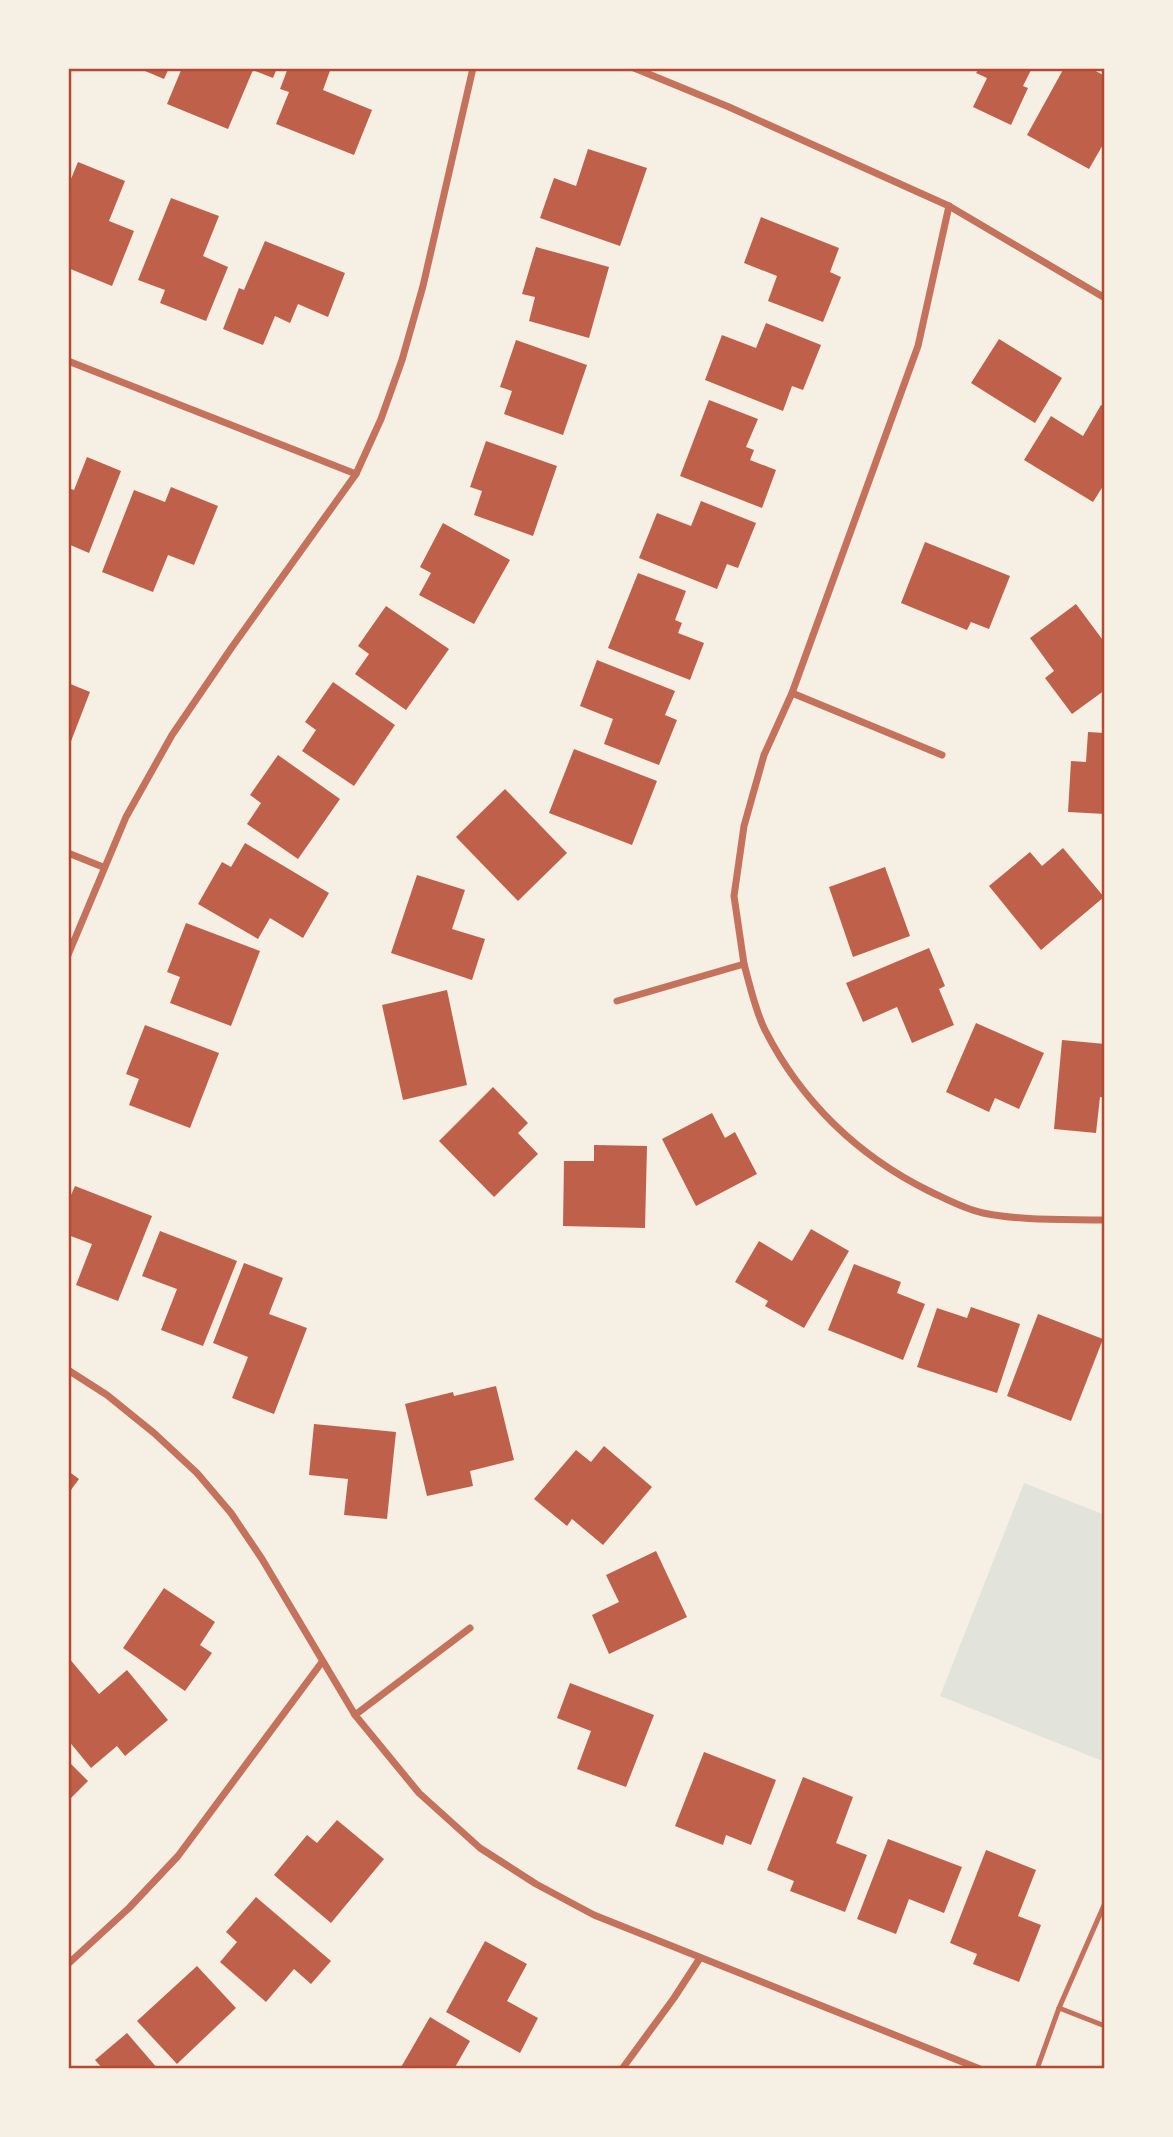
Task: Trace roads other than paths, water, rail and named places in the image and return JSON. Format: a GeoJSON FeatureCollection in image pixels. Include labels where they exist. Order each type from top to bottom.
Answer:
{"type":"FeatureCollection","features":[{"type":"Feature","properties":{"kind":"street"},"geometry":{"type":"LineString","coordinates":[[68,955],[126,817],[172,735],[356,474],[381,419],[402,360],[423,286],[473,68]]}},
{"type":"Feature","properties":{"kind":"street"},"geometry":{"type":"LineString","coordinates":[[634,68],[754,118],[949,206],[1105,298]]}},
{"type":"Feature","properties":{"kind":"street"},"geometry":{"type":"LineString","coordinates":[[949,206],[918,346],[792,693],[764,755],[744,826],[734,896],[744,964],[764,1028],[793,1077],[821,1112],[859,1148],[904,1179],[950,1202],[982,1213],[1044,1219],[1105,1220]]}},
{"type":"Feature","properties":{"kind":"street"},"geometry":{"type":"LineString","coordinates":[[68,361],[356,474]]}},
{"type":"Feature","properties":{"kind":"street"},"geometry":{"type":"LineString","coordinates":[[792,693],[942,755]]}},
{"type":"Feature","properties":{"kind":"street"},"geometry":{"type":"LineString","coordinates":[[68,853],[103,867]]}},
{"type":"Feature","properties":{"kind":"street"},"geometry":{"type":"LineString","coordinates":[[617,1001],[744,964]]}},
{"type":"Feature","properties":{"kind":"street"},"geometry":{"type":"LineString","coordinates":[[68,1370],[107,1395],[155,1433],[197,1473],[231,1513],[262,1559],[355,1715],[419,1793],[481,1848],[536,1884],[594,1915],[980,2069]]}},
{"type":"Feature","properties":{"kind":"street"},"geometry":{"type":"LineString","coordinates":[[355,1715],[470,1628]]}},
{"type":"Feature","properties":{"kind":"street"},"geometry":{"type":"LineString","coordinates":[[68,1965],[129,1908],[178,1856],[322,1662]]}},
{"type":"Feature","properties":{"kind":"street"},"geometry":{"type":"LineString","coordinates":[[622,2069],[700,1958]]}},
{"type":"Feature","properties":{"kind":"lane"},"geometry":{"type":"LineString","coordinates":[[1037,2069],[1059,2008],[1105,1903]]}},
{"type":"Feature","properties":{"kind":"lane"},"geometry":{"type":"LineString","coordinates":[[1059,2008],[1105,2026]]}}]}
